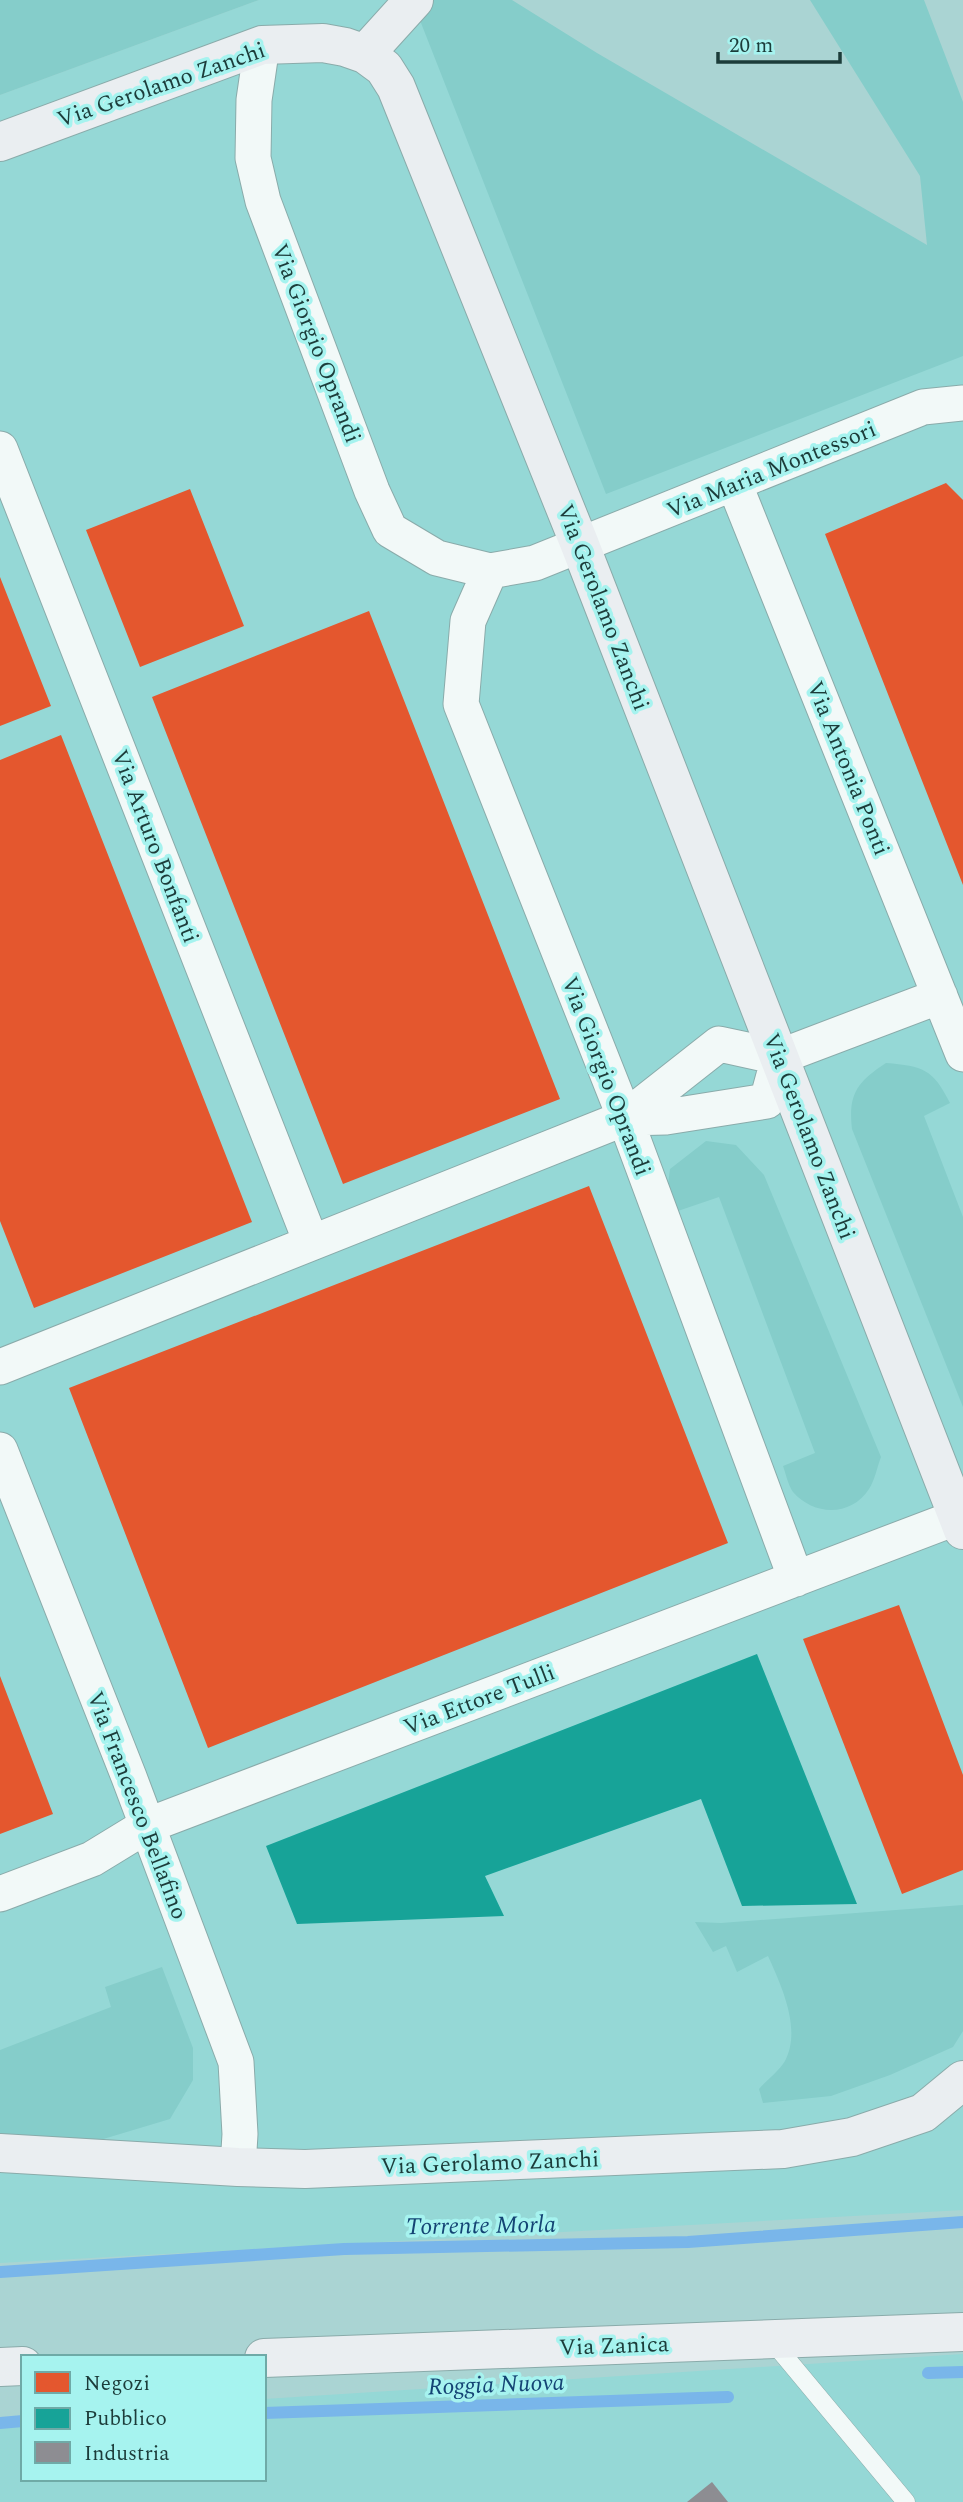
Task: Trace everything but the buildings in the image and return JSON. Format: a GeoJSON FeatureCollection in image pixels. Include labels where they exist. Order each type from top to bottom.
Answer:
{"type":"FeatureCollection","features":[{"type":"Feature","properties":{"kind":"street"},"geometry":{"type":"LineString","coordinates":[[365,54],[414,0]]}},
{"type":"Feature","properties":{"kind":"street","name":"Via Gerolamo Zanchi"},"geometry":{"type":"LineString","coordinates":[[0,142],[262,45],[323,43],[345,47],[365,54],[384,68],[396,87],[580,545],[962,1521]]}},
{"type":"Feature","properties":{"kind":"street","name":"Via Giorgio Oprandi"},"geometry":{"type":"LineString","coordinates":[[262,45],[254,100],[253,158],[263,201],[372,491],[390,530],[437,558],[490,571],[535,563],[580,545]]}},
{"type":"Feature","properties":{"kind":"street","name":"Via Maria Montessori"},"geometry":{"type":"LineString","coordinates":[[580,545],[923,407],[963,402]]}},
{"type":"Feature","properties":{"kind":"street","name":"Via Arturo Bonfanti"},"geometry":{"type":"LineString","coordinates":[[0,449],[312,1242]]}},
{"type":"Feature","properties":{"kind":"street","name":"Via Antonia Ponti"},"geometry":{"type":"LineString","coordinates":[[733,483],[963,1054]]}},
{"type":"Feature","properties":{"kind":"street","name":"Via Giorgio Oprandi"},"geometry":{"type":"LineString","coordinates":[[490,571],[468,621],[461,704],[625,1118],[796,1579]]}},
{"type":"Feature","properties":{"kind":"street"},"geometry":{"type":"LineString","coordinates":[[0,1367],[625,1118],[719,1044],[779,1057],[940,996]]}},
{"type":"Feature","properties":{"kind":"street"},"geometry":{"type":"LineString","coordinates":[[625,1118],[666,1117],[767,1101],[779,1057]]}},
{"type":"Feature","properties":{"kind":"street","name":"Via Francesco Bellafino"},"geometry":{"type":"LineString","coordinates":[[0,1450],[236,2062],[240,2134],[238,2167]]}},
{"type":"Feature","properties":{"kind":"street","name":"Via Ettore Tulli"},"geometry":{"type":"LineString","coordinates":[[0,1894],[92,1859],[146,1826],[796,1579],[962,1521]]}},
{"type":"Feature","properties":{"kind":"street","name":"Via Gerolamo Zanchi"},"geometry":{"type":"LineString","coordinates":[[0,2153],[238,2167],[371,2167],[783,2150],[852,2137],[923,2113],[963,2080]]}},
{"type":"Feature","properties":{"kind":"street","name":"Via Zanica"},"geometry":{"type":"LineString","coordinates":[[266,2358],[963,2332]]}},
{"type":"Feature","properties":{"kind":"street"},"geometry":{"type":"LineString","coordinates":[[0,2367],[21,2366]]}},
{"type":"Feature","properties":{"kind":"lane"},"geometry":{"type":"LineString","coordinates":[[771,2340],[906,2502]]}},
{"type":"Feature","properties":{"kind":"shaded area"},"geometry":{"type":"Polygon","coordinates":[[[0,0],[259,0],[0,95],[0,0]]]}},
{"type":"Feature","properties":{"kind":"shaded area"},"geometry":{"type":"Polygon","coordinates":[[[259,0],[412,0],[963,356],[963,2210],[0,2263],[0,95],[259,0]]]}},
{"type":"Feature","properties":{"kind":"shaded area"},"geometry":{"type":"Polygon","coordinates":[[[412,0],[512,0],[597,53],[927,245],[920,176],[810,0],[924,0],[963,102],[963,356],[606,494],[412,0]]]}},
{"type":"Feature","properties":{"kind":"shaded area"},"geometry":{"type":"Polygon","coordinates":[[[886,1063],[926,1071],[938,1083],[950,1103],[924,1116],[963,1217],[963,1407],[852,1129],[853,1098],[857,1090],[868,1076],[886,1063]]]}},
{"type":"Feature","properties":{"kind":"shaded area"},"geometry":{"type":"Polygon","coordinates":[[[706,1141],[736,1145],[764,1175],[881,1457],[869,1489],[852,1505],[843,1509],[811,1506],[793,1492],[788,1483],[783,1466],[815,1453],[719,1197],[672,1213],[666,1200],[670,1169],[706,1141]]]}},
{"type":"Feature","properties":{"kind":"shaded area"},"geometry":{"type":"Polygon","coordinates":[[[963,1905],[963,2031],[953,2047],[890,2075],[831,2096],[763,2103],[759,2089],[782,2065],[790,2048],[791,2021],[784,1994],[768,1956],[737,1972],[726,1946],[713,1952],[695,1922],[721,1923],[963,1905]]]}},
{"type":"Feature","properties":{"kind":"shaded area"},"geometry":{"type":"Polygon","coordinates":[[[162,1967],[193,2048],[193,2080],[170,2119],[100,2140],[0,2134],[0,2050],[111,2007],[105,1987],[162,1967]]]}},
{"type":"Feature","properties":{"kind":"shaded area"},"geometry":{"type":"Polygon","coordinates":[[[963,2354],[963,2502],[0,2502],[0,2423],[21,2421],[21,2481],[266,2481],[266,2399],[963,2354]]]}},
{"type":"Feature","properties":{"kind":"waterway","name":"Torrente Morla"},"geometry":{"type":"LineString","coordinates":[[0,2272],[344,2249],[688,2242],[963,2222]]}},
{"type":"Feature","properties":{"kind":"waterway","name":"Roggia Nuova"},"geometry":{"type":"LineString","coordinates":[[928,2373],[963,2372]]}},
{"type":"Feature","properties":{"kind":"waterway","name":"Roggia Nuova"},"geometry":{"type":"LineString","coordinates":[[266,2413],[728,2397]]}},
{"type":"Feature","properties":{"kind":"waterway","name":"Roggia Nuova"},"geometry":{"type":"LineString","coordinates":[[0,2423],[21,2421]]}}]}
